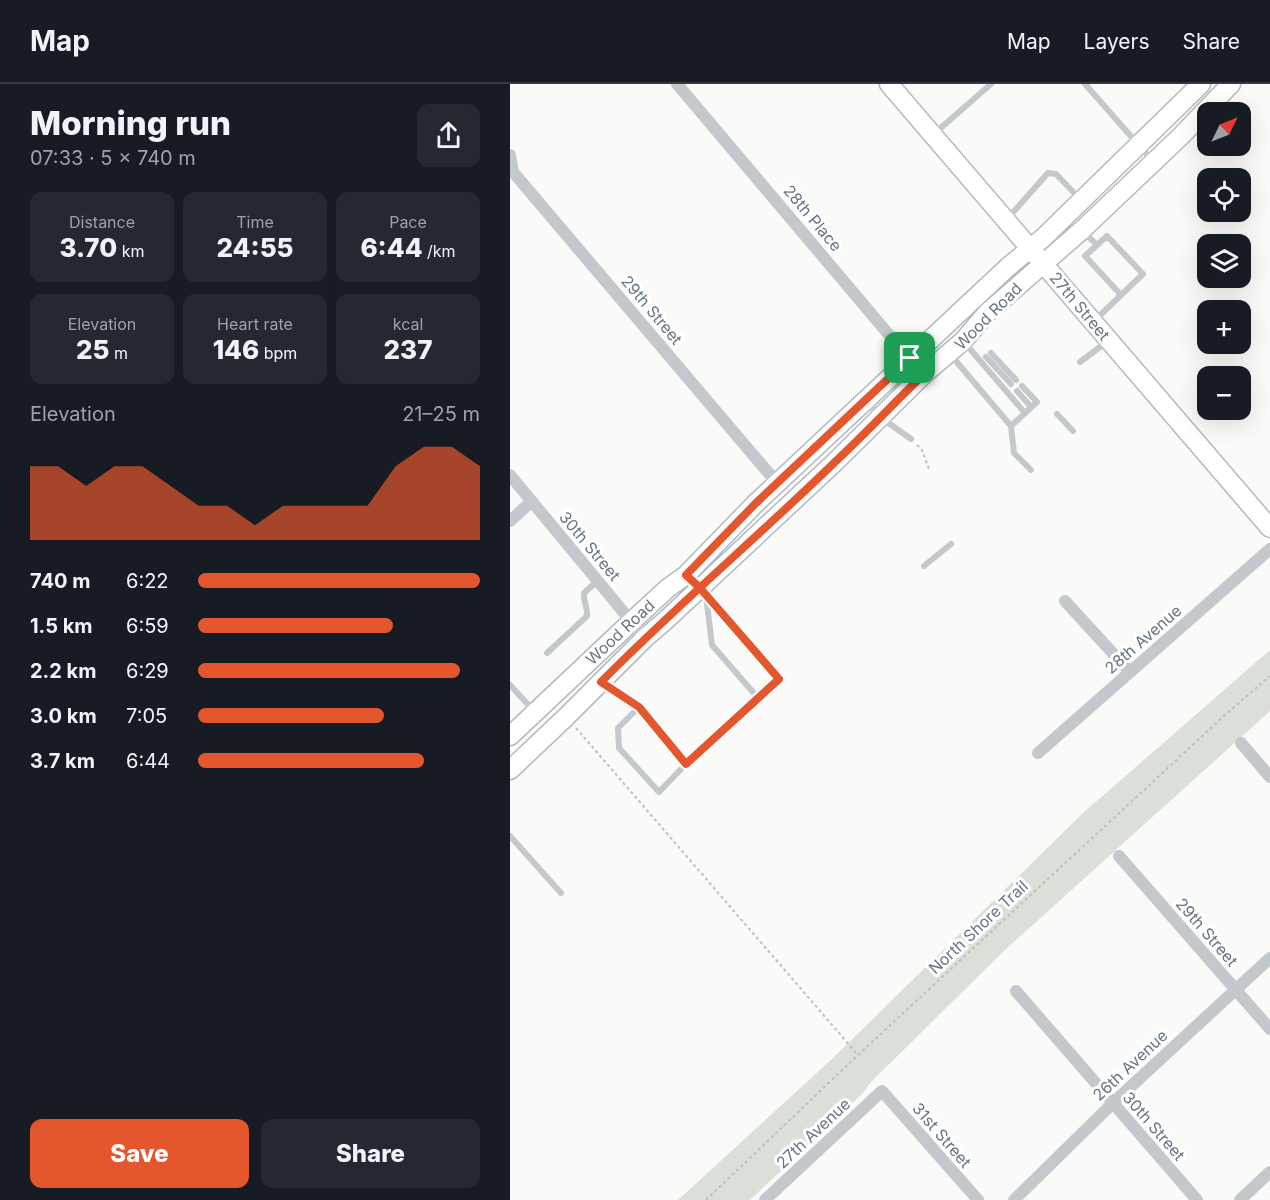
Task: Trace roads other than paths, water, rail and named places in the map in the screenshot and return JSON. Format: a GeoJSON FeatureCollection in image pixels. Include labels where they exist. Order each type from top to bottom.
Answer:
{"type":"FeatureCollection","features":[{"type":"Feature","properties":{"kind":"street","name":"28th Place"},"geometry":{"type":"LineString","coordinates":[[677,84],[923,375]]}},
{"type":"Feature","properties":{"kind":"street","name":"27th Street"},"geometry":{"type":"LineString","coordinates":[[889,84],[1270,528]]}},
{"type":"Feature","properties":{"kind":"street","name":"Wood Road"},"geometry":{"type":"LineString","coordinates":[[510,736],[668,588],[686,575],[777,483],[1030,249],[1201,84]]}},
{"type":"Feature","properties":{"kind":"street","name":"Wood Road"},"geometry":{"type":"LineString","coordinates":[[510,770],[645,638],[703,592],[923,375],[950,354],[987,313],[1082,230],[1181,136],[1231,84]]}},
{"type":"Feature","properties":{"kind":"street","name":"29th Street"},"geometry":{"type":"LineString","coordinates":[[510,154],[511,173],[777,483]]}},
{"type":"Feature","properties":{"kind":"street","name":"30th Street"},"geometry":{"type":"LineString","coordinates":[[510,476],[645,638]]}},
{"type":"Feature","properties":{"kind":"street"},"geometry":{"type":"LineString","coordinates":[[510,521],[532,501]]}},
{"type":"Feature","properties":{"kind":"street","name":"28th Avenue"},"geometry":{"type":"LineString","coordinates":[[1038,753],[1270,549]]}},
{"type":"Feature","properties":{"kind":"street"},"geometry":{"type":"LineString","coordinates":[[1065,601],[1130,672]]}},
{"type":"Feature","properties":{"kind":"street"},"geometry":{"type":"LineString","coordinates":[[1241,743],[1270,777]]}},
{"type":"Feature","properties":{"kind":"street","name":"29th Street"},"geometry":{"type":"LineString","coordinates":[[1119,856],[1270,1029]]}},
{"type":"Feature","properties":{"kind":"street","name":"26th Avenue"},"geometry":{"type":"LineString","coordinates":[[1014,1200],[1113,1103],[1270,958]]}},
{"type":"Feature","properties":{"kind":"street","name":"30th Street"},"geometry":{"type":"LineString","coordinates":[[1016,991],[1197,1200]]}},
{"type":"Feature","properties":{"kind":"street","name":"27th Avenue"},"geometry":{"type":"LineString","coordinates":[[765,1200],[882,1091]]}},
{"type":"Feature","properties":{"kind":"street","name":"31st Street"},"geometry":{"type":"LineString","coordinates":[[882,1091],[978,1200]]}},
{"type":"Feature","properties":{"kind":"street"},"geometry":{"type":"LineString","coordinates":[[1240,1200],[1270,1172]]}},
{"type":"Feature","properties":{"kind":"lane"},"geometry":{"type":"LineString","coordinates":[[933,135],[991,84]]}},
{"type":"Feature","properties":{"kind":"lane"},"geometry":{"type":"LineString","coordinates":[[1085,84],[1154,162]]}},
{"type":"Feature","properties":{"kind":"lane"},"geometry":{"type":"LineString","coordinates":[[1006,220],[1048,173],[1056,174],[1082,200]]}},
{"type":"Feature","properties":{"kind":"lane"},"geometry":{"type":"LineString","coordinates":[[1082,230],[1097,245]]}},
{"type":"Feature","properties":{"kind":"lane"},"geometry":{"type":"LineString","coordinates":[[1093,322],[1143,274],[1107,236],[1085,256],[1121,295]]}},
{"type":"Feature","properties":{"kind":"lane"},"geometry":{"type":"LineString","coordinates":[[1080,362],[1109,340]]}},
{"type":"Feature","properties":{"kind":"lane"},"geometry":{"type":"LineString","coordinates":[[963,341],[986,357],[1013,382]]}},
{"type":"Feature","properties":{"kind":"lane"},"geometry":{"type":"LineString","coordinates":[[950,354],[1011,426],[1014,453],[1031,470]]}},
{"type":"Feature","properties":{"kind":"lane"},"geometry":{"type":"LineString","coordinates":[[986,357],[989,374],[1025,413]]}},
{"type":"Feature","properties":{"kind":"lane"},"geometry":{"type":"LineString","coordinates":[[1011,426],[1034,405],[1019,388]]}},
{"type":"Feature","properties":{"kind":"lane"},"geometry":{"type":"LineString","coordinates":[[867,400],[880,417],[911,439]]}},
{"type":"Feature","properties":{"kind":"lane"},"geometry":{"type":"LineString","coordinates":[[1058,414],[1073,431]]}},
{"type":"Feature","properties":{"kind":"lane"},"geometry":{"type":"LineString","coordinates":[[924,566],[951,544]]}},
{"type":"Feature","properties":{"kind":"lane"},"geometry":{"type":"LineString","coordinates":[[639,707],[618,728],[619,748],[659,792],[686,764],[779,679],[686,575]]}},
{"type":"Feature","properties":{"kind":"lane"},"geometry":{"type":"LineString","coordinates":[[547,653],[587,616],[588,610],[583,600],[584,593],[597,581]]}},
{"type":"Feature","properties":{"kind":"lane"},"geometry":{"type":"LineString","coordinates":[[703,592],[712,645],[758,698]]}},
{"type":"Feature","properties":{"kind":"lane"},"geometry":{"type":"LineString","coordinates":[[601,682],[639,707],[686,764]]}},
{"type":"Feature","properties":{"kind":"lane"},"geometry":{"type":"LineString","coordinates":[[510,685],[535,712]]}},
{"type":"Feature","properties":{"kind":"lane"},"geometry":{"type":"LineString","coordinates":[[510,836],[561,893]]}}]}
